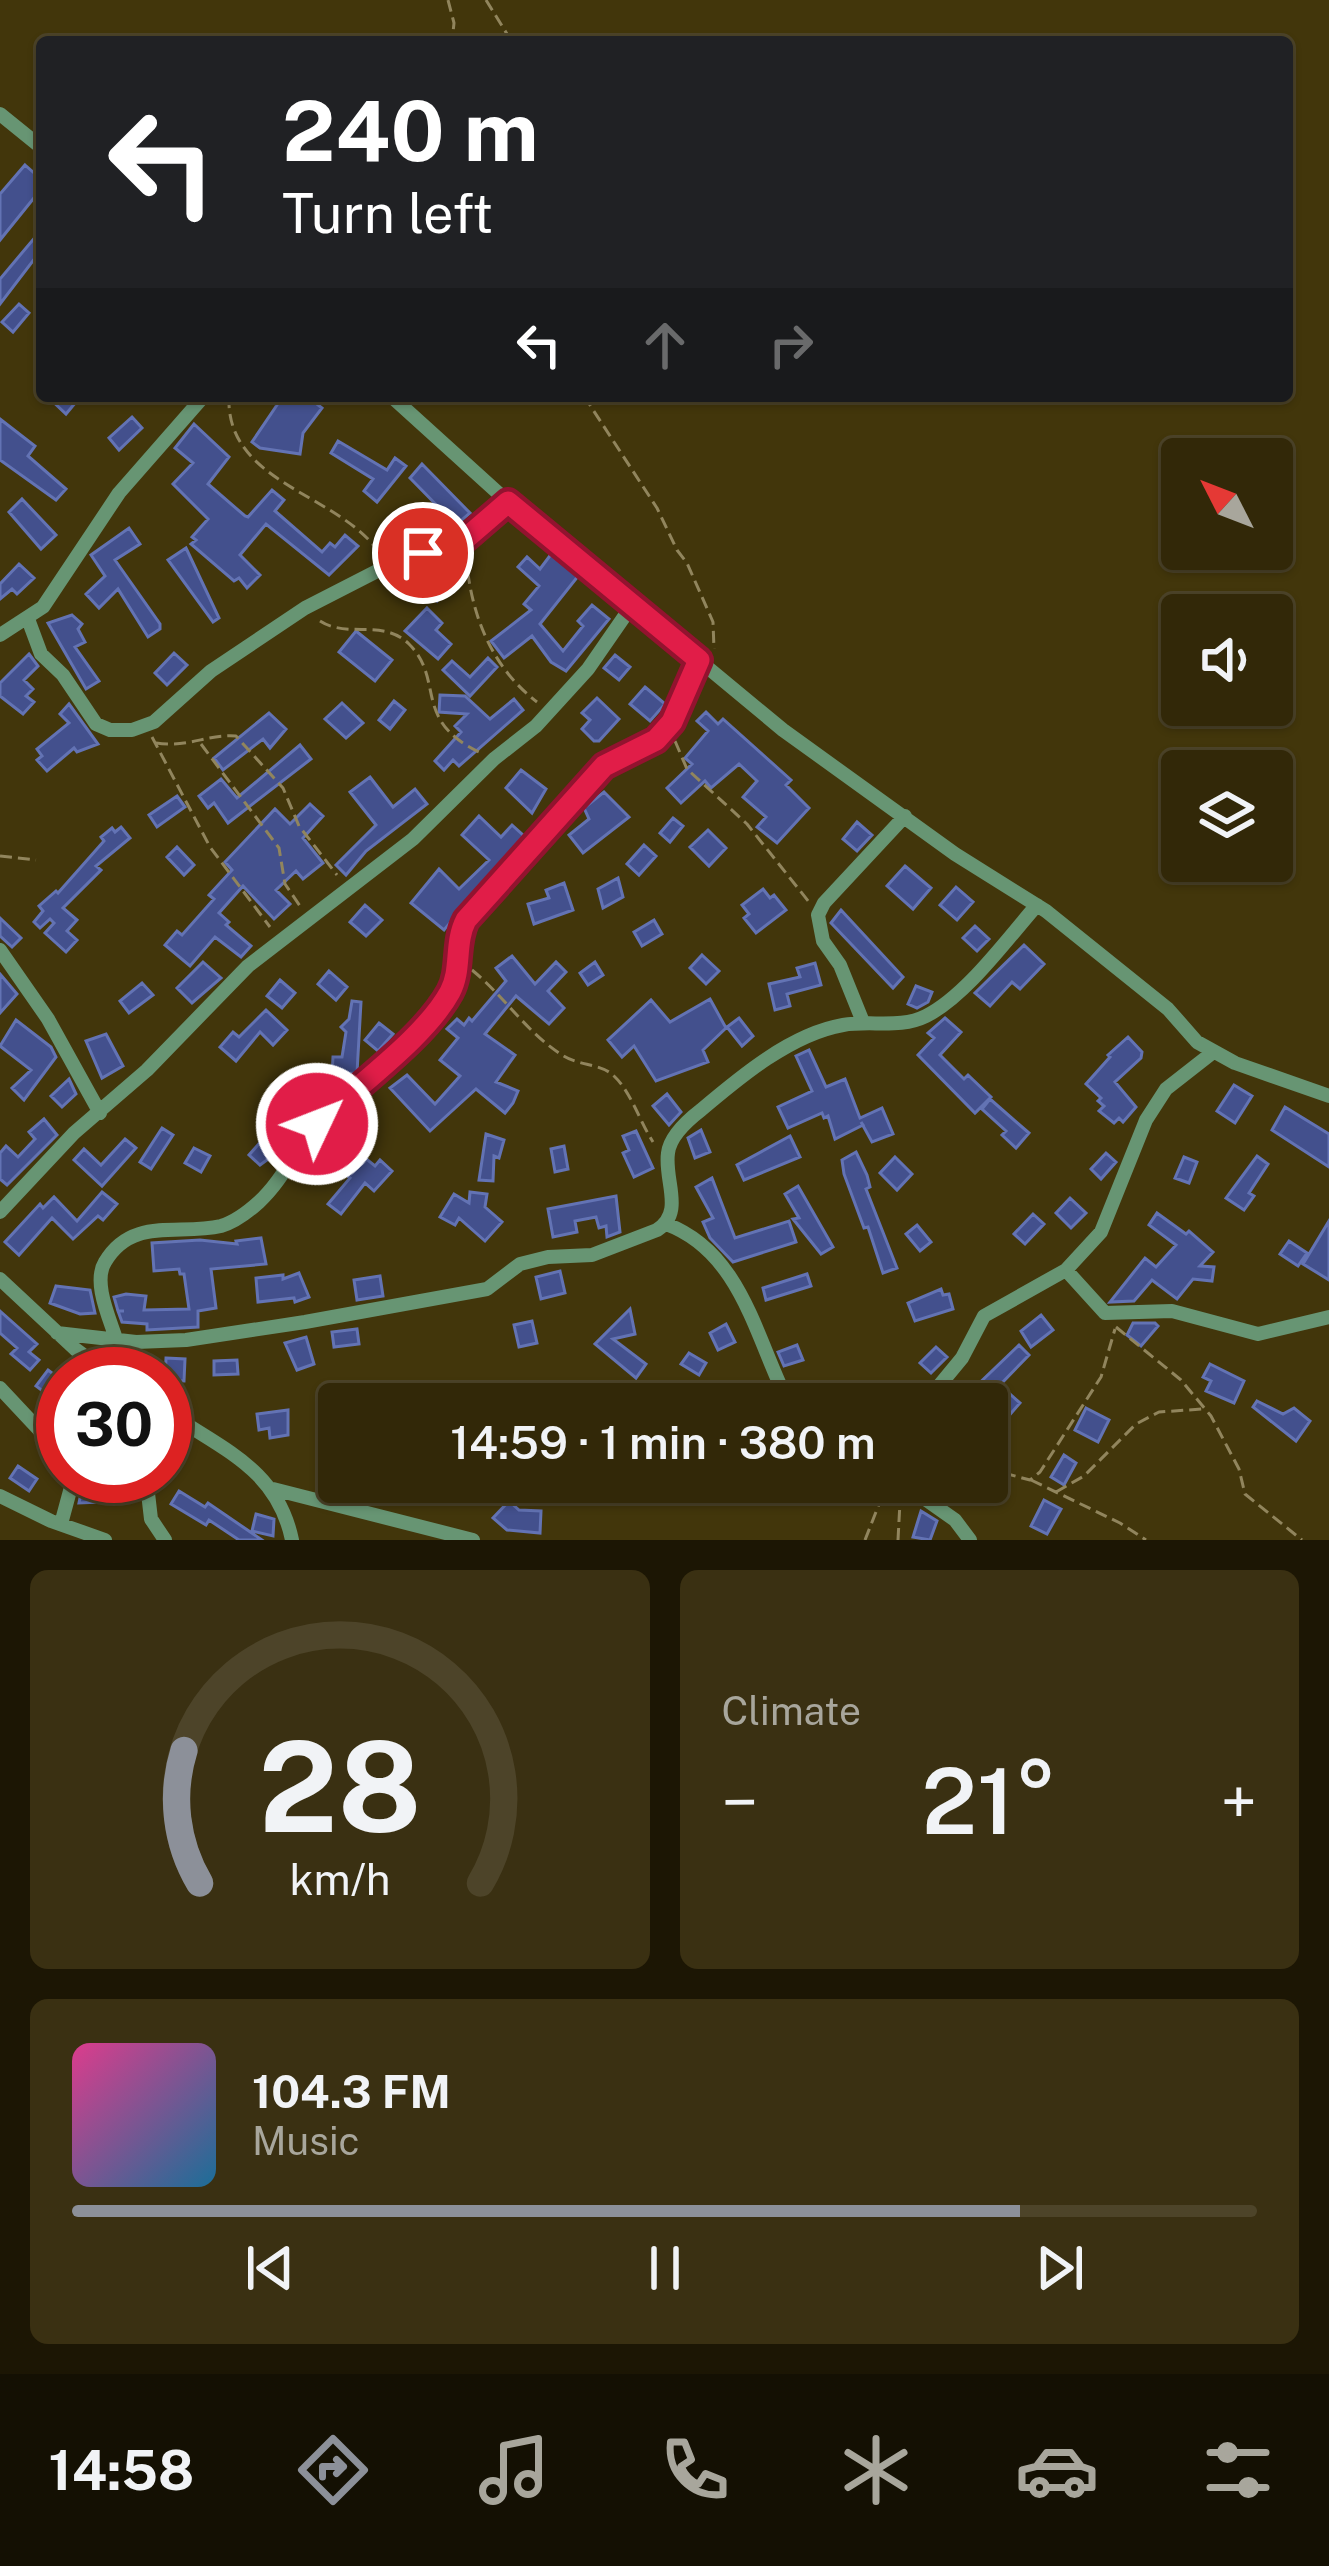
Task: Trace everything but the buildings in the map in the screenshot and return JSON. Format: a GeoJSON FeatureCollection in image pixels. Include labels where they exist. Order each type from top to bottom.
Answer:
{"type":"FeatureCollection","features":[{"type":"Feature","properties":{"kind":"street"},"geometry":{"type":"LineString","coordinates":[[0,114],[36,143]]}},
{"type":"Feature","properties":{"kind":"street"},"geometry":{"type":"LineString","coordinates":[[0,635],[28,620],[60,586],[82,544],[119,493],[199,402]]}},
{"type":"Feature","properties":{"kind":"street"},"geometry":{"type":"LineString","coordinates":[[398,402],[508,502],[783,730],[955,854],[1037,905],[1168,1009],[1212,1053],[1329,1096]]}},
{"type":"Feature","properties":{"kind":"street"},"geometry":{"type":"LineString","coordinates":[[28,620],[41,654],[63,675],[96,724],[110,730],[132,730],[154,722],[211,671],[305,608],[386,567],[464,540],[508,502]]}},
{"type":"Feature","properties":{"kind":"street"},"geometry":{"type":"LineString","coordinates":[[0,1212],[74,1133],[248,966],[413,839],[494,759],[550,712],[588,670],[633,604]]}},
{"type":"Feature","properties":{"kind":"street"},"geometry":{"type":"LineString","coordinates":[[117,1342],[101,1279],[106,1260],[133,1235],[167,1227],[225,1225],[263,1199],[317,1124],[440,1006],[453,986],[458,936],[466,920],[590,779],[604,766],[647,747],[672,722],[703,664]]}},
{"type":"Feature","properties":{"kind":"street"},"geometry":{"type":"LineString","coordinates":[[863,1022],[840,965],[823,941],[818,915],[905,816]]}},
{"type":"Feature","properties":{"kind":"street"},"geometry":{"type":"LineString","coordinates":[[57,1334],[117,1342],[228,1334],[487,1288],[520,1264],[612,1250],[666,1224],[673,1208],[668,1154],[675,1136],[695,1114],[817,1033],[863,1022],[908,1023],[927,1016],[961,989],[1037,905]]}},
{"type":"Feature","properties":{"kind":"street"},"geometry":{"type":"LineString","coordinates":[[0,950],[48,1019],[100,1113]]}},
{"type":"Feature","properties":{"kind":"street"},"geometry":{"type":"LineString","coordinates":[[941,1383],[962,1358],[984,1316],[1066,1270],[1101,1232],[1146,1120],[1166,1090],[1212,1053]]}},
{"type":"Feature","properties":{"kind":"street"},"geometry":{"type":"LineString","coordinates":[[666,1224],[692,1237],[729,1274],[780,1383]]}},
{"type":"Feature","properties":{"kind":"street"},"geometry":{"type":"LineString","coordinates":[[1066,1270],[1105,1313],[1172,1311],[1258,1334],[1329,1317]]}},
{"type":"Feature","properties":{"kind":"street"},"geometry":{"type":"LineString","coordinates":[[0,1279],[71,1347]]}},
{"type":"Feature","properties":{"kind":"street"},"geometry":{"type":"LineString","coordinates":[[0,1388],[36,1426]]}},
{"type":"Feature","properties":{"kind":"street"},"geometry":{"type":"LineString","coordinates":[[192,1427],[237,1456],[273,1490],[292,1540]]}},
{"type":"Feature","properties":{"kind":"street"},"geometry":{"type":"LineString","coordinates":[[273,1490],[473,1540]]}},
{"type":"Feature","properties":{"kind":"street"},"geometry":{"type":"LineString","coordinates":[[0,1496],[105,1540]]}},
{"type":"Feature","properties":{"kind":"street"},"geometry":{"type":"LineString","coordinates":[[44,1540],[64,1503]]}},
{"type":"Feature","properties":{"kind":"street"},"geometry":{"type":"LineString","coordinates":[[150,1503],[152,1519],[165,1540]]}},
{"type":"Feature","properties":{"kind":"street"},"geometry":{"type":"LineString","coordinates":[[931,1503],[956,1520],[970,1540]]}},
{"type":"Feature","properties":{"kind":"path"},"geometry":{"type":"LineString","coordinates":[[448,0],[453,36]]}},
{"type":"Feature","properties":{"kind":"path"},"geometry":{"type":"LineString","coordinates":[[486,0],[508,36]]}},
{"type":"Feature","properties":{"kind":"path"},"geometry":{"type":"LineString","coordinates":[[229,402],[228,417],[239,441],[267,471],[368,538],[386,567]]}},
{"type":"Feature","properties":{"kind":"path"},"geometry":{"type":"LineString","coordinates":[[588,402],[657,508],[707,604],[715,630],[703,664]]}},
{"type":"Feature","properties":{"kind":"path"},"geometry":{"type":"LineString","coordinates":[[464,540],[476,618],[513,682],[550,712]]}},
{"type":"Feature","properties":{"kind":"path"},"geometry":{"type":"LineString","coordinates":[[305,608],[328,626],[384,629],[408,643],[418,656],[440,724],[466,746],[494,759]]}},
{"type":"Feature","properties":{"kind":"path"},"geometry":{"type":"LineString","coordinates":[[672,722],[678,754],[687,769],[747,824],[818,915]]}},
{"type":"Feature","properties":{"kind":"path"},"geometry":{"type":"LineString","coordinates":[[145,725],[210,847],[233,883],[282,941]]}},
{"type":"Feature","properties":{"kind":"path"},"geometry":{"type":"LineString","coordinates":[[156,743],[176,746],[231,736],[245,745],[283,788],[311,846],[353,888]]}},
{"type":"Feature","properties":{"kind":"path"},"geometry":{"type":"LineString","coordinates":[[200,742],[284,856],[285,884],[311,920]]}},
{"type":"Feature","properties":{"kind":"path"},"geometry":{"type":"LineString","coordinates":[[0,856],[36,860]]}},
{"type":"Feature","properties":{"kind":"path"},"geometry":{"type":"LineString","coordinates":[[457,957],[507,1000],[538,1037],[566,1058],[610,1072],[668,1166]]}},
{"type":"Feature","properties":{"kind":"path"},"geometry":{"type":"LineString","coordinates":[[1030,1480],[1040,1472],[1101,1377],[1116,1327],[1181,1380],[1226,1441],[1244,1480],[1245,1495],[1302,1540]]}},
{"type":"Feature","properties":{"kind":"path"},"geometry":{"type":"LineString","coordinates":[[1056,1492],[1084,1476],[1136,1424],[1159,1412],[1204,1408]]}},
{"type":"Feature","properties":{"kind":"path"},"geometry":{"type":"LineString","coordinates":[[1008,1474],[1056,1492],[1146,1540]]}},
{"type":"Feature","properties":{"kind":"path"},"geometry":{"type":"LineString","coordinates":[[866,1540],[880,1503]]}},
{"type":"Feature","properties":{"kind":"path"},"geometry":{"type":"LineString","coordinates":[[898,1540],[900,1503]]}},
{"type":"Feature","properties":{"kind":"route"},"geometry":{"type":"LineString","coordinates":[[317,1124],[440,1006],[453,986],[458,936],[466,920],[590,779],[604,766],[656,740],[672,722],[699,660],[508,502],[464,540],[423,553]]}}]}
